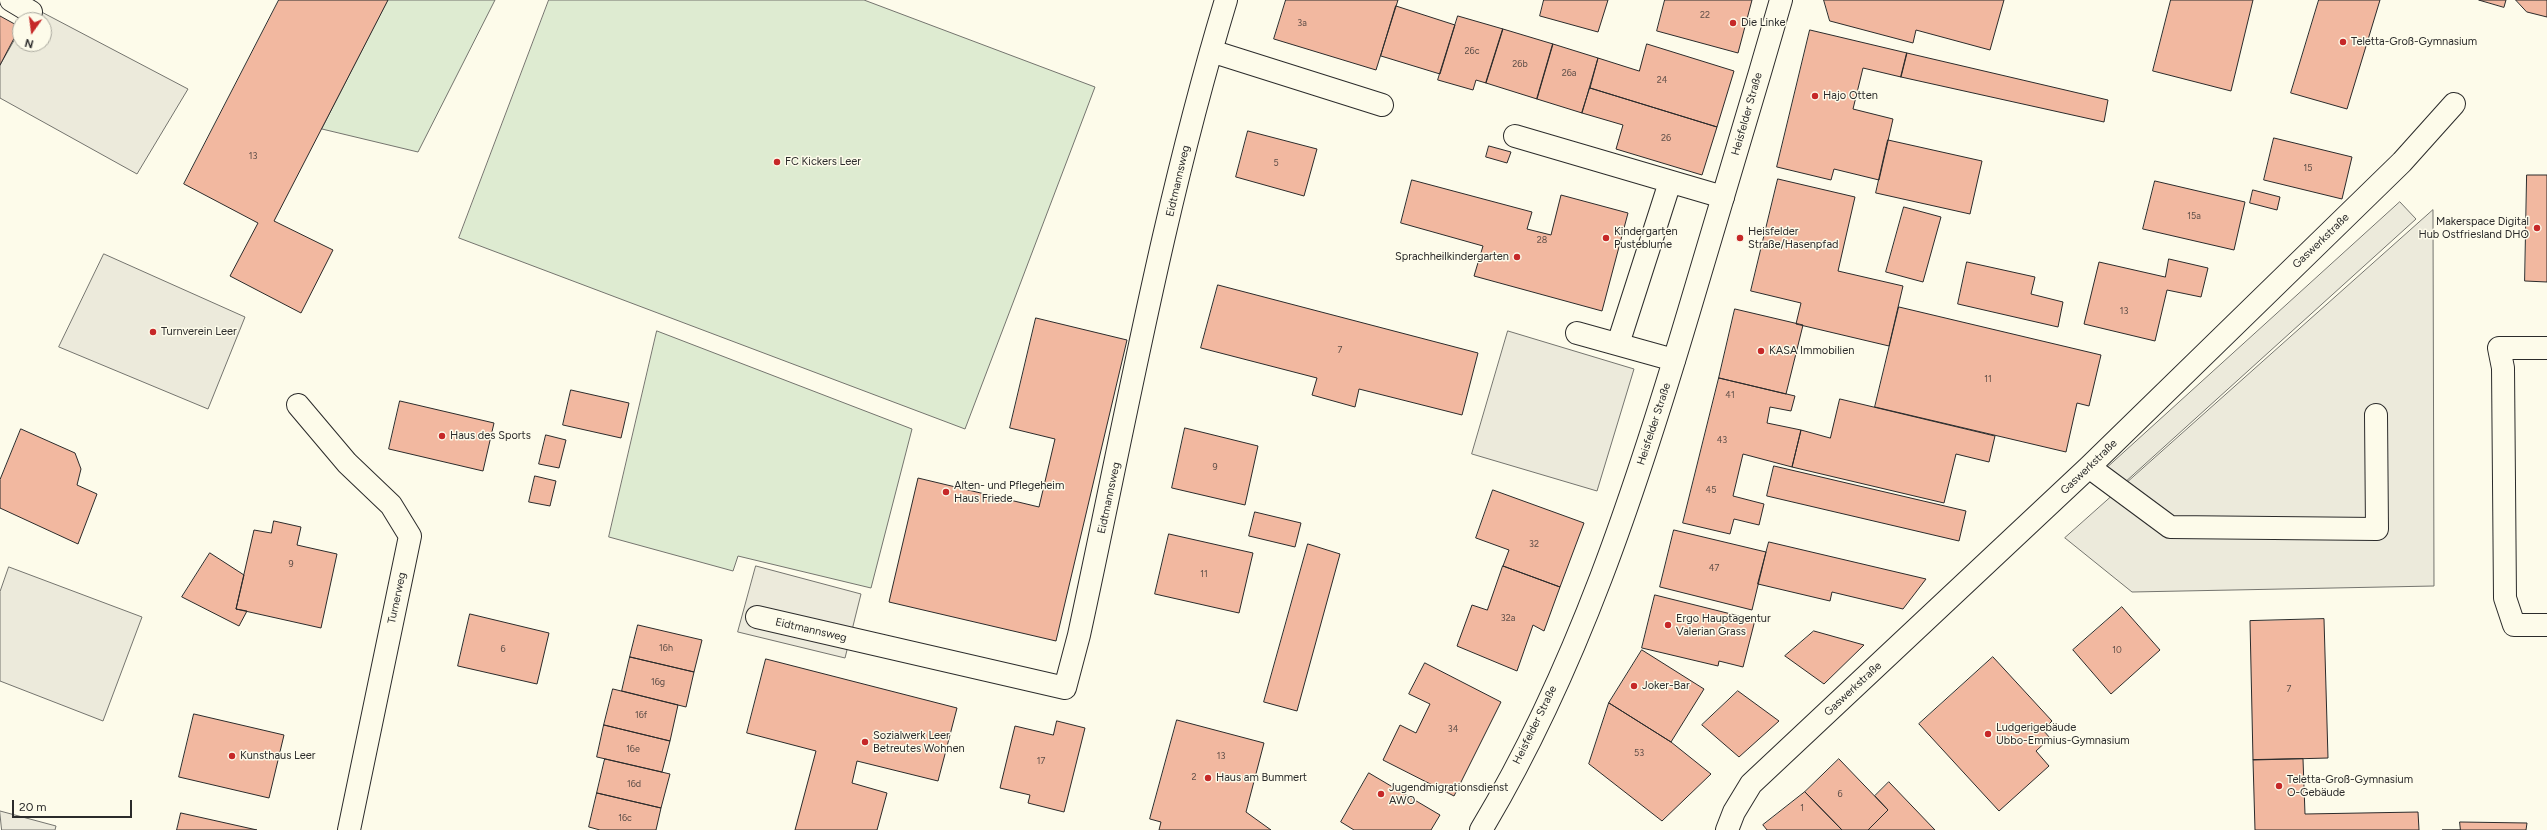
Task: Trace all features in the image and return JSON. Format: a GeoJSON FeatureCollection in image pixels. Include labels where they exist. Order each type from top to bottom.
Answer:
{"type":"FeatureCollection","features":[{"type":"Feature","properties":{"kind":"street"},"geometry":{"type":"LineString","coordinates":[[11,0],[31,12]]}},
{"type":"Feature","properties":{"kind":"street","name":"Eidtmannsweg"},"geometry":{"type":"LineString","coordinates":[[757,617],[1065,688],[1079,635],[1173,197],[1211,50],[1226,0]]}},
{"type":"Feature","properties":{"kind":"street","name":"Heisfelder Straße"},"geometry":{"type":"LineString","coordinates":[[1481,830],[1548,701],[1599,581],[1648,447],[1781,0]]}},
{"type":"Feature","properties":{"kind":"street"},"geometry":{"type":"LineString","coordinates":[[1211,50],[1382,106]]}},
{"type":"Feature","properties":{"kind":"street","name":"Gaswerkstraße"},"geometry":{"type":"LineString","coordinates":[[1727,830],[1734,812],[1752,784],[2089,467],[2402,162],[2454,104]]}},
{"type":"Feature","properties":{"kind":"street"},"geometry":{"type":"LineString","coordinates":[[1515,136],[1723,197]]}},
{"type":"Feature","properties":{"kind":"street"},"geometry":{"type":"LineString","coordinates":[[1618,344],[1670,182]]}},
{"type":"Feature","properties":{"kind":"street"},"geometry":{"type":"LineString","coordinates":[[1577,333],[1674,360]]}},
{"type":"Feature","properties":{"kind":"street"},"geometry":{"type":"LineString","coordinates":[[2547,348],[2499,348],[2503,368],[2505,598],[2514,625],[2547,625]]}},
{"type":"Feature","properties":{"kind":"street","name":"Turnerweg"},"geometry":{"type":"LineString","coordinates":[[298,405],[347,463],[391,505],[410,536],[349,830]]}},
{"type":"Feature","properties":{"kind":"street"},"geometry":{"type":"LineString","coordinates":[[2089,467],[2170,527],[2377,529],[2376,415]]}},
{"type":"Feature","properties":{"kind":"green space"},"geometry":{"type":"Polygon","coordinates":[[[388,0],[495,0],[418,152],[322,129],[388,0]]]}},
{"type":"Feature","properties":{"kind":"green space","name":"FC Kickers Leer"},"geometry":{"type":"Polygon","coordinates":[[[549,0],[864,0],[1095,87],[965,429],[459,238],[549,0]]]}},
{"type":"Feature","properties":{"kind":"green space"},"geometry":{"type":"Polygon","coordinates":[[[657,331],[912,429],[871,588],[738,556],[733,571],[609,537],[657,331]]]}},
{"type":"Feature","properties":{"kind":"shaded area"},"geometry":{"type":"Polygon","coordinates":[[[34,8],[42,12],[31,12],[34,8]]]}},
{"type":"Feature","properties":{"kind":"shaded area"},"geometry":{"type":"Polygon","coordinates":[[[52,17],[188,89],[137,174],[0,98],[0,65],[12,44],[12,52],[52,52],[52,17]]]}},
{"type":"Feature","properties":{"kind":"shaded area"},"geometry":{"type":"Polygon","coordinates":[[[2400,202],[2416,219],[2123,484],[2108,467],[2400,202]]]}},
{"type":"Feature","properties":{"kind":"shaded area"},"geometry":{"type":"Polygon","coordinates":[[[2433,210],[2434,586],[2132,592],[2065,538],[2433,210]]]}},
{"type":"Feature","properties":{"kind":"shaded area","name":"Turnverein Leer"},"geometry":{"type":"Polygon","coordinates":[[[104,254],[245,317],[208,409],[59,347],[104,254]]]}},
{"type":"Feature","properties":{"kind":"shaded area"},"geometry":{"type":"Polygon","coordinates":[[[1508,331],[1634,369],[1597,491],[1472,454],[1508,331]]]}},
{"type":"Feature","properties":{"kind":"shaded area"},"geometry":{"type":"Polygon","coordinates":[[[756,566],[861,594],[845,658],[738,632],[756,566]]]}},
{"type":"Feature","properties":{"kind":"shaded area"},"geometry":{"type":"Polygon","coordinates":[[[9,567],[142,617],[103,721],[0,681],[0,592],[9,567]]]}},
{"type":"Feature","properties":{"kind":"shaded area"},"geometry":{"type":"Polygon","coordinates":[[[0,811],[56,826],[55,830],[2,830],[0,811]]]}},
{"type":"Feature","properties":{"kind":"building"},"geometry":{"type":"Polygon","coordinates":[[[279,0],[388,0],[274,221],[333,250],[301,313],[230,276],[258,223],[184,184],[279,0]]]}},
{"type":"Feature","properties":{"kind":"building"},"geometry":{"type":"Polygon","coordinates":[[[1286,0],[1398,0],[1376,70],[1274,39],[1286,0]]]}},
{"type":"Feature","properties":{"kind":"building"},"geometry":{"type":"Polygon","coordinates":[[[1544,0],[1608,0],[1598,32],[1540,16],[1544,0]]]}},
{"type":"Feature","properties":{"kind":"building"},"geometry":{"type":"Polygon","coordinates":[[[1665,0],[1752,0],[1738,53],[1657,31],[1665,0]]]}},
{"type":"Feature","properties":{"kind":"building"},"geometry":{"type":"Polygon","coordinates":[[[1824,0],[2004,0],[1990,50],[1916,30],[1913,43],[1830,21],[1824,0]]]}},
{"type":"Feature","properties":{"kind":"building"},"geometry":{"type":"Polygon","coordinates":[[[2171,0],[2253,0],[2231,91],[2153,71],[2171,0]]]}},
{"type":"Feature","properties":{"kind":"building"},"geometry":{"type":"Polygon","coordinates":[[[2319,0],[2380,0],[2347,109],[2291,93],[2319,0]]]}},
{"type":"Feature","properties":{"kind":"building"},"geometry":{"type":"Polygon","coordinates":[[[2479,0],[2506,0],[2504,7],[2479,0]]]}},
{"type":"Feature","properties":{"kind":"building"},"geometry":{"type":"Polygon","coordinates":[[[2516,0],[2547,0],[2547,17],[2527,12],[2516,0]]]}},
{"type":"Feature","properties":{"kind":"building"},"geometry":{"type":"Polygon","coordinates":[[[1396,6],[1455,25],[1440,74],[1381,56],[1396,6]]]}},
{"type":"Feature","properties":{"kind":"building"},"geometry":{"type":"Polygon","coordinates":[[[0,16],[12,23],[12,42],[0,65],[0,16]]]}},
{"type":"Feature","properties":{"kind":"building"},"geometry":{"type":"Polygon","coordinates":[[[1458,16],[1503,29],[1486,83],[1476,80],[1473,90],[1438,80],[1458,16]]]}},
{"type":"Feature","properties":{"kind":"building"},"geometry":{"type":"Polygon","coordinates":[[[1503,29],[1553,44],[1537,99],[1486,83],[1503,29]]]}},
{"type":"Feature","properties":{"kind":"building"},"geometry":{"type":"Polygon","coordinates":[[[1810,30],[1907,53],[1901,77],[1863,68],[1853,109],[1893,119],[1879,180],[1834,169],[1831,180],[1777,167],[1810,30]]]}},
{"type":"Feature","properties":{"kind":"building"},"geometry":{"type":"Polygon","coordinates":[[[1553,44],[1598,58],[1582,113],[1537,99],[1553,44]]]}},
{"type":"Feature","properties":{"kind":"building"},"geometry":{"type":"Polygon","coordinates":[[[1647,44],[1734,71],[1717,127],[1590,88],[1598,58],[1639,71],[1647,44]]]}},
{"type":"Feature","properties":{"kind":"building"},"geometry":{"type":"Polygon","coordinates":[[[1907,53],[2108,100],[2104,122],[1901,77],[1907,53]]]}},
{"type":"Feature","properties":{"kind":"building"},"geometry":{"type":"Polygon","coordinates":[[[1590,88],[1717,127],[1702,175],[1616,149],[1623,125],[1582,113],[1590,88]]]}},
{"type":"Feature","properties":{"kind":"building"},"geometry":{"type":"Polygon","coordinates":[[[1248,131],[1317,149],[1304,196],[1236,177],[1248,131]]]}},
{"type":"Feature","properties":{"kind":"building"},"geometry":{"type":"Polygon","coordinates":[[[2274,138],[2352,157],[2342,199],[2264,180],[2274,138]]]}},
{"type":"Feature","properties":{"kind":"building"},"geometry":{"type":"Polygon","coordinates":[[[1888,140],[1982,161],[1970,214],[1876,193],[1888,140]]]}},
{"type":"Feature","properties":{"kind":"building"},"geometry":{"type":"Polygon","coordinates":[[[1489,146],[1511,152],[1507,163],[1486,157],[1489,146]]]}},
{"type":"Feature","properties":{"kind":"building","name":"Makerspace Digital Hub Ostfriesland DHO"},"geometry":{"type":"Polygon","coordinates":[[[2527,175],[2547,175],[2547,282],[2525,281],[2527,175]]]}},
{"type":"Feature","properties":{"kind":"building"},"geometry":{"type":"Polygon","coordinates":[[[1778,179],[1855,197],[1838,271],[1903,286],[1889,346],[1796,324],[1801,303],[1751,291],[1778,179]]]}},
{"type":"Feature","properties":{"kind":"building"},"geometry":{"type":"Polygon","coordinates":[[[1412,180],[1532,212],[1527,229],[1551,235],[1561,195],[1628,213],[1602,311],[1474,276],[1483,246],[1401,223],[1412,180]]]}},
{"type":"Feature","properties":{"kind":"building"},"geometry":{"type":"Polygon","coordinates":[[[2155,181],[2245,202],[2234,250],[2143,229],[2155,181]]]}},
{"type":"Feature","properties":{"kind":"building"},"geometry":{"type":"Polygon","coordinates":[[[2253,190],[2280,197],[2277,210],[2250,203],[2253,190]]]}},
{"type":"Feature","properties":{"kind":"building"},"geometry":{"type":"Polygon","coordinates":[[[1904,207],[1941,217],[1923,282],[1886,272],[1904,207]]]}},
{"type":"Feature","properties":{"kind":"building"},"geometry":{"type":"Polygon","coordinates":[[[2169,259],[2208,268],[2201,297],[2167,290],[2155,341],[2084,324],[2099,262],[2165,277],[2169,259]]]}},
{"type":"Feature","properties":{"kind":"building"},"geometry":{"type":"Polygon","coordinates":[[[1967,262],[2035,277],[2031,294],[2063,302],[2058,327],[1958,304],[1967,262]]]}},
{"type":"Feature","properties":{"kind":"building"},"geometry":{"type":"Polygon","coordinates":[[[1218,285],[1478,353],[1462,415],[1359,389],[1355,407],[1312,395],[1317,378],[1201,348],[1218,285]]]}},
{"type":"Feature","properties":{"kind":"building"},"geometry":{"type":"Polygon","coordinates":[[[1899,307],[2101,355],[2089,406],[2077,403],[2066,452],[1875,407],[1899,307]]]}},
{"type":"Feature","properties":{"kind":"building","name":"KASA Immobilien"},"geometry":{"type":"Polygon","coordinates":[[[1735,309],[1803,325],[1786,394],[1719,378],[1735,309]]]}},
{"type":"Feature","properties":{"kind":"building","name":"Alten- und Pflegeheim Haus Friede"},"geometry":{"type":"Polygon","coordinates":[[[1036,318],[1127,340],[1056,641],[889,602],[918,478],[1039,507],[1055,439],[1010,428],[1036,318]]]}},
{"type":"Feature","properties":{"kind":"building"},"geometry":{"type":"Polygon","coordinates":[[[1719,378],[1795,396],[1791,411],[1770,407],[1767,423],[1801,430],[1792,467],[1743,454],[1733,496],[1764,504],[1759,525],[1734,519],[1730,534],[1683,523],[1719,378]]]}},
{"type":"Feature","properties":{"kind":"building"},"geometry":{"type":"Polygon","coordinates":[[[571,390],[629,403],[621,438],[563,425],[571,390]]]}},
{"type":"Feature","properties":{"kind":"building"},"geometry":{"type":"Polygon","coordinates":[[[1840,399],[1995,436],[1989,462],[1956,454],[1944,503],[1792,467],[1801,430],[1830,438],[1840,399]]]}},
{"type":"Feature","properties":{"kind":"building","name":"Haus des Sports"},"geometry":{"type":"Polygon","coordinates":[[[400,401],[494,423],[483,471],[389,449],[400,401]]]}},
{"type":"Feature","properties":{"kind":"building"},"geometry":{"type":"Polygon","coordinates":[[[1185,428],[1258,446],[1245,505],[1172,488],[1185,428]]]}},
{"type":"Feature","properties":{"kind":"building"},"geometry":{"type":"Polygon","coordinates":[[[21,429],[75,453],[81,469],[77,485],[97,494],[78,544],[0,508],[0,480],[21,429]]]}},
{"type":"Feature","properties":{"kind":"building"},"geometry":{"type":"Polygon","coordinates":[[[546,435],[566,440],[559,468],[539,464],[546,435]]]}},
{"type":"Feature","properties":{"kind":"building"},"geometry":{"type":"Polygon","coordinates":[[[1774,466],[1966,511],[1959,541],[1767,496],[1774,466]]]}},
{"type":"Feature","properties":{"kind":"building"},"geometry":{"type":"Polygon","coordinates":[[[535,476],[556,481],[550,506],[529,502],[535,476]]]}},
{"type":"Feature","properties":{"kind":"building"},"geometry":{"type":"Polygon","coordinates":[[[1493,490],[1584,523],[1560,587],[1503,566],[1509,550],[1476,538],[1493,490]]]}},
{"type":"Feature","properties":{"kind":"building"},"geometry":{"type":"Polygon","coordinates":[[[1255,512],[1301,523],[1295,547],[1249,536],[1255,512]]]}},
{"type":"Feature","properties":{"kind":"building"},"geometry":{"type":"Polygon","coordinates":[[[274,521],[301,527],[297,545],[337,554],[321,628],[236,609],[254,530],[271,533],[274,521]]]}},
{"type":"Feature","properties":{"kind":"building"},"geometry":{"type":"Polygon","coordinates":[[[1674,530],[1766,552],[1752,610],[1660,587],[1674,530]]]}},
{"type":"Feature","properties":{"kind":"building"},"geometry":{"type":"Polygon","coordinates":[[[1169,534],[1253,553],[1239,613],[1155,594],[1169,534]]]}},
{"type":"Feature","properties":{"kind":"building"},"geometry":{"type":"Polygon","coordinates":[[[1769,542],[1926,579],[1903,609],[1832,592],[1830,601],[1758,584],[1769,542]]]}},
{"type":"Feature","properties":{"kind":"building"},"geometry":{"type":"Polygon","coordinates":[[[1308,544],[1340,554],[1297,711],[1264,702],[1308,544]]]}},
{"type":"Feature","properties":{"kind":"building"},"geometry":{"type":"Polygon","coordinates":[[[210,553],[244,575],[236,609],[247,611],[239,626],[182,597],[210,553]]]}},
{"type":"Feature","properties":{"kind":"building"},"geometry":{"type":"Polygon","coordinates":[[[1503,566],[1560,587],[1544,631],[1533,625],[1517,671],[1457,646],[1472,605],[1487,610],[1503,566]]]}},
{"type":"Feature","properties":{"kind":"building"},"geometry":{"type":"Polygon","coordinates":[[[1655,595],[1755,620],[1743,667],[1719,661],[1718,666],[1642,648],[1655,595]]]}},
{"type":"Feature","properties":{"kind":"building"},"geometry":{"type":"Polygon","coordinates":[[[2122,607],[2160,650],[2111,694],[2073,650],[2122,607]]]}},
{"type":"Feature","properties":{"kind":"building"},"geometry":{"type":"Polygon","coordinates":[[[470,614],[549,633],[537,684],[458,666],[470,614]]]}},
{"type":"Feature","properties":{"kind":"building"},"geometry":{"type":"Polygon","coordinates":[[[2324,619],[2328,758],[2253,760],[2250,621],[2324,619]]]}},
{"type":"Feature","properties":{"kind":"building"},"geometry":{"type":"Polygon","coordinates":[[[638,625],[702,640],[694,672],[630,657],[638,625]]]}},
{"type":"Feature","properties":{"kind":"building"},"geometry":{"type":"Polygon","coordinates":[[[1814,631],[1864,645],[1824,684],[1785,656],[1814,631]]]}},
{"type":"Feature","properties":{"kind":"building"},"geometry":{"type":"Polygon","coordinates":[[[1642,650],[1704,689],[1671,742],[1609,703],[1642,650]]]}},
{"type":"Feature","properties":{"kind":"building"},"geometry":{"type":"Polygon","coordinates":[[[630,657],[694,672],[686,707],[622,691],[630,657]]]}},
{"type":"Feature","properties":{"kind":"building","name":"Ludgerigebäude Ubbo-Emmius-Gymnasium"},"geometry":{"type":"Polygon","coordinates":[[[1993,657],[2052,721],[2043,730],[2050,738],[2036,751],[2049,766],[1999,811],[1919,724],[1993,657]]]}},
{"type":"Feature","properties":{"kind":"building","name":"Sozialwerk Leer Betreutes Wohnen"},"geometry":{"type":"Polygon","coordinates":[[[766,659],[957,708],[938,781],[857,761],[852,783],[887,793],[877,830],[795,830],[816,751],[747,733],[766,659]]]}},
{"type":"Feature","properties":{"kind":"building"},"geometry":{"type":"Polygon","coordinates":[[[1425,663],[1501,702],[1454,796],[1383,760],[1400,725],[1416,733],[1430,704],[1409,694],[1425,663]]]}},
{"type":"Feature","properties":{"kind":"building"},"geometry":{"type":"Polygon","coordinates":[[[613,689],[678,705],[670,741],[604,725],[613,689]]]}},
{"type":"Feature","properties":{"kind":"building"},"geometry":{"type":"Polygon","coordinates":[[[1738,691],[1779,721],[1739,757],[1702,725],[1738,691]]]}},
{"type":"Feature","properties":{"kind":"building"},"geometry":{"type":"Polygon","coordinates":[[[1609,703],[1671,742],[1711,774],[1662,821],[1589,764],[1609,703]]]}},
{"type":"Feature","properties":{"kind":"building","name":"Kunsthaus Leer"},"geometry":{"type":"Polygon","coordinates":[[[194,714],[284,735],[269,798],[179,777],[194,714]]]}},
{"type":"Feature","properties":{"kind":"building","name":"Haus am Bummert"},"geometry":{"type":"Polygon","coordinates":[[[1177,720],[1264,743],[1246,812],[1271,830],[1159,830],[1161,822],[1150,819],[1177,720]]]}},
{"type":"Feature","properties":{"kind":"building"},"geometry":{"type":"Polygon","coordinates":[[[1057,721],[1085,728],[1064,812],[1028,803],[1030,795],[1000,788],[1015,726],[1053,735],[1057,721]]]}},
{"type":"Feature","properties":{"kind":"building"},"geometry":{"type":"Polygon","coordinates":[[[604,725],[670,741],[662,772],[597,757],[604,725]]]}},
{"type":"Feature","properties":{"kind":"building"},"geometry":{"type":"Polygon","coordinates":[[[605,759],[670,774],[661,808],[597,793],[605,759]]]}},
{"type":"Feature","properties":{"kind":"building"},"geometry":{"type":"Polygon","coordinates":[[[1839,759],[1888,810],[1868,830],[1842,830],[1805,792],[1839,759]]]}},
{"type":"Feature","properties":{"kind":"building","name":"Teletta-Groß-Gymnasium O-Gebäude"},"geometry":{"type":"Polygon","coordinates":[[[2303,759],[2305,814],[2418,812],[2419,830],[2255,830],[2253,760],[2303,759]]]}},
{"type":"Feature","properties":{"kind":"building","name":"Jugendmigrationsdienst AWO"},"geometry":{"type":"Polygon","coordinates":[[[1369,773],[1440,815],[1431,830],[1354,830],[1341,822],[1369,773]]]}},
{"type":"Feature","properties":{"kind":"building"},"geometry":{"type":"Polygon","coordinates":[[[1889,782],[1935,830],[1868,830],[1888,810],[1875,796],[1889,782]]]}},
{"type":"Feature","properties":{"kind":"building"},"geometry":{"type":"Polygon","coordinates":[[[1805,792],[1842,830],[1767,830],[1763,825],[1805,792]]]}},
{"type":"Feature","properties":{"kind":"building"},"geometry":{"type":"Polygon","coordinates":[[[597,793],[661,808],[656,830],[600,830],[589,827],[597,793]]]}},
{"type":"Feature","properties":{"kind":"building"},"geometry":{"type":"Polygon","coordinates":[[[181,813],[257,830],[177,830],[181,813]]]}},
{"type":"Feature","properties":{"kind":"building"},"geometry":{"type":"Polygon","coordinates":[[[2460,822],[2527,823],[2526,830],[2460,830],[2460,822]]]}},
{"type":"Feature","properties":{"kind":"place","name":"Die Linke"},"geometry":{"type":"Point","coordinates":[1733,23]}},
{"type":"Feature","properties":{"kind":"place","name":"Teletta-Groß-Gymnasium"},"geometry":{"type":"Point","coordinates":[2343,42]}},
{"type":"Feature","properties":{"kind":"place","name":"Hajo Otten"},"geometry":{"type":"Point","coordinates":[1815,96]}},
{"type":"Feature","properties":{"kind":"place","name":"FC Kickers Leer"},"geometry":{"type":"Point","coordinates":[777,162]}},
{"type":"Feature","properties":{"kind":"place","name":"Makerspace Digital Hub Ostfriesland DHO"},"geometry":{"type":"Point","coordinates":[2537,228]}},
{"type":"Feature","properties":{"kind":"place","name":"Kindergarten Pusteblume"},"geometry":{"type":"Point","coordinates":[1606,238]}},
{"type":"Feature","properties":{"kind":"place","name":"Heisfelder Straße/Hasenpfad"},"geometry":{"type":"Point","coordinates":[1740,238]}},
{"type":"Feature","properties":{"kind":"place","name":"Sprachheilkindergarten"},"geometry":{"type":"Point","coordinates":[1517,257]}},
{"type":"Feature","properties":{"kind":"place","name":"Turnverein Leer"},"geometry":{"type":"Point","coordinates":[153,332]}},
{"type":"Feature","properties":{"kind":"place","name":"KASA Immobilien"},"geometry":{"type":"Point","coordinates":[1761,351]}},
{"type":"Feature","properties":{"kind":"place","name":"Haus des Sports"},"geometry":{"type":"Point","coordinates":[442,436]}},
{"type":"Feature","properties":{"kind":"place","name":"Alten- und Pflegeheim Haus Friede"},"geometry":{"type":"Point","coordinates":[946,492]}},
{"type":"Feature","properties":{"kind":"place","name":"Ergo Hauptagentur Valerian Grass"},"geometry":{"type":"Point","coordinates":[1668,625]}},
{"type":"Feature","properties":{"kind":"place","name":"Joker-Bar"},"geometry":{"type":"Point","coordinates":[1634,686]}},
{"type":"Feature","properties":{"kind":"place","name":"Ludgerigebäude Ubbo-Emmius-Gymnasium"},"geometry":{"type":"Point","coordinates":[1988,734]}},
{"type":"Feature","properties":{"kind":"place","name":"Sozialwerk Leer Betreutes Wohnen"},"geometry":{"type":"Point","coordinates":[865,742]}},
{"type":"Feature","properties":{"kind":"place","name":"Kunsthaus Leer"},"geometry":{"type":"Point","coordinates":[232,756]}},
{"type":"Feature","properties":{"kind":"place","name":"Haus am Bummert"},"geometry":{"type":"Point","coordinates":[1208,778]}},
{"type":"Feature","properties":{"kind":"place","name":"Teletta-Groß-Gymnasium O-Gebäude"},"geometry":{"type":"Point","coordinates":[2279,786]}},
{"type":"Feature","properties":{"kind":"place","name":"Jugendmigrationsdienst AWO"},"geometry":{"type":"Point","coordinates":[1381,794]}}]}
